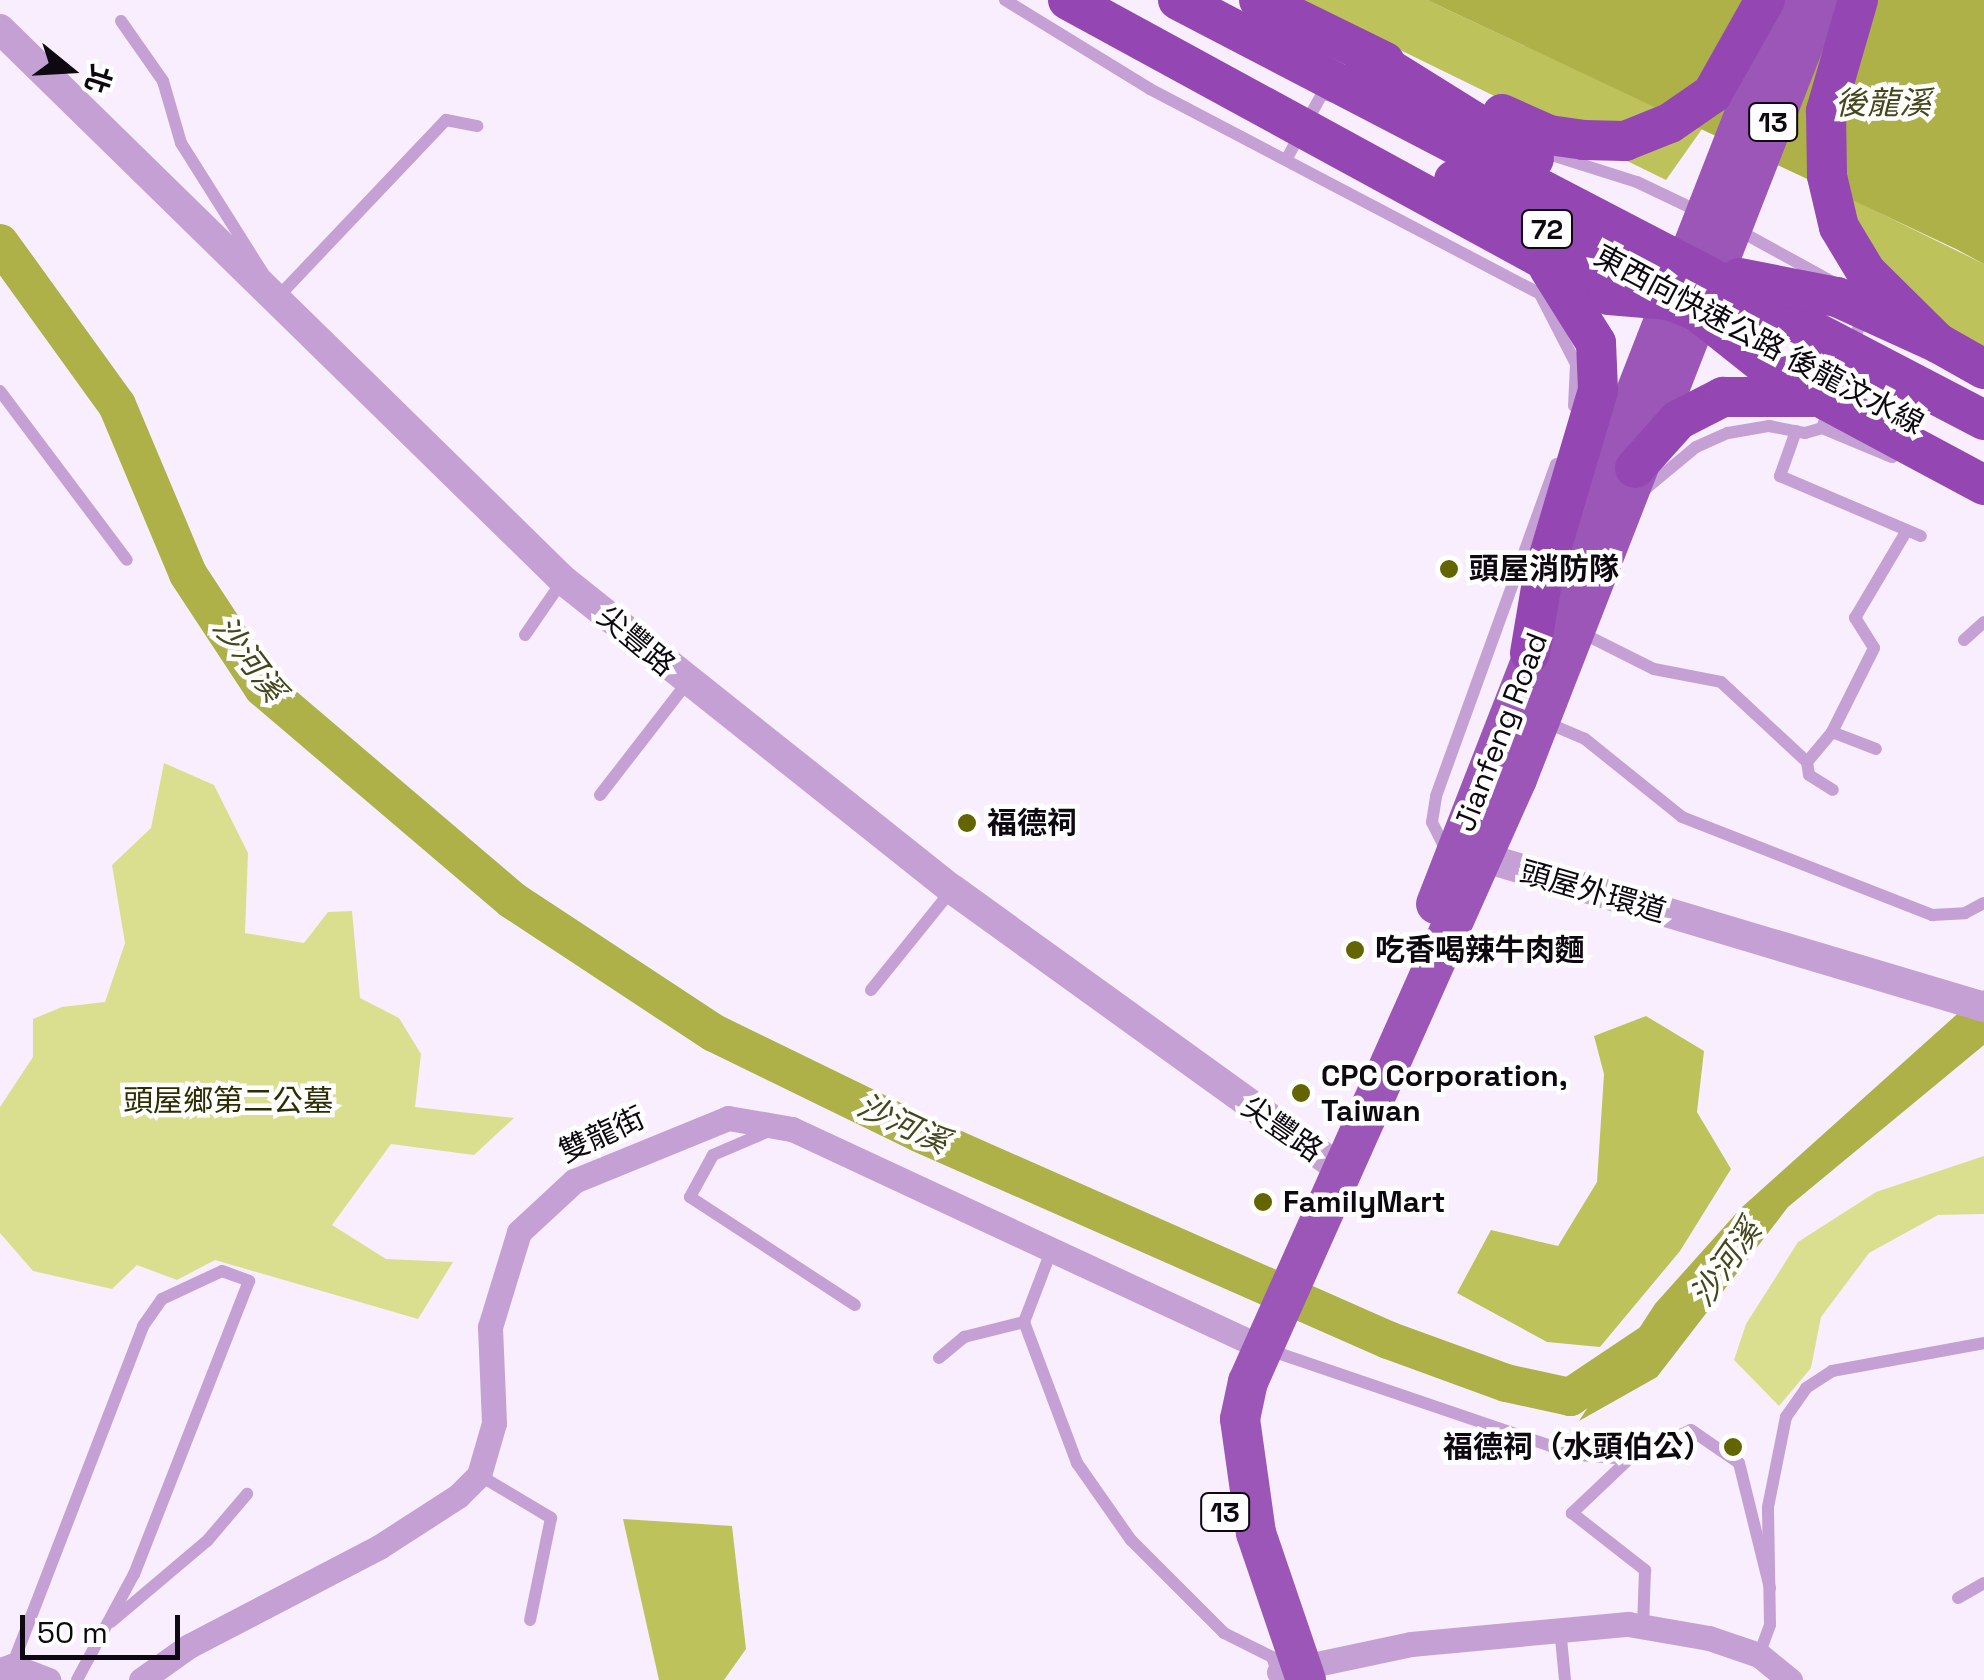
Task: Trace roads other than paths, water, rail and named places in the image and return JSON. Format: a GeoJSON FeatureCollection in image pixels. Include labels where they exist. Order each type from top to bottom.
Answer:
{"type":"FeatureCollection","features":[{"type":"Feature","properties":{"kind":"highway"},"geometry":{"type":"LineString","coordinates":[[1068,0],[1609,295],[1683,306],[1754,359],[1811,419]]}},
{"type":"Feature","properties":{"kind":"highway","name":"東西向快速公路 後龍汶水線"},"geometry":{"type":"LineString","coordinates":[[1110,0],[1984,458]]}},
{"type":"Feature","properties":{"kind":"highway","name":"東西向快速公路 後龍汶水線"},"geometry":{"type":"LineString","coordinates":[[1178,0],[1984,420]]}},
{"type":"Feature","properties":{"kind":"highway"},"geometry":{"type":"LineString","coordinates":[[1259,0],[1549,135],[1625,141],[1670,123],[1712,94],[1765,0]]}},
{"type":"Feature","properties":{"kind":"highway"},"geometry":{"type":"LineString","coordinates":[[1858,0],[1826,111],[1828,176],[1839,226],[1866,272],[1938,342]]}},
{"type":"Feature","properties":{"kind":"highway"},"geometry":{"type":"LineString","coordinates":[[1360,50],[1584,190],[1705,250],[1837,297],[1938,342],[1984,369]]}},
{"type":"Feature","properties":{"kind":"highway"},"geometry":{"type":"LineString","coordinates":[[1530,653],[1543,576],[1598,390],[1596,343],[1544,260]]}},
{"type":"Feature","properties":{"kind":"highway"},"geometry":{"type":"LineString","coordinates":[[1635,468],[1678,420],[1723,397],[1811,419],[1984,484]]}},
{"type":"Feature","properties":{"kind":"main road","name":"13"},"geometry":{"type":"LineString","coordinates":[[1705,250],[1789,0]]}},
{"type":"Feature","properties":{"kind":"main road","name":"13"},"geometry":{"type":"LineString","coordinates":[[1705,250],[1821,0]]}},
{"type":"Feature","properties":{"kind":"main road","name":"Jianfeng Road"},"geometry":{"type":"LineString","coordinates":[[1470,854],[1530,653],[1705,250]]}},
{"type":"Feature","properties":{"kind":"main road","name":"Jianfeng Road"},"geometry":{"type":"LineString","coordinates":[[1252,1343],[1470,854],[1538,719],[1575,630],[1622,508],[1683,306]]}},
{"type":"Feature","properties":{"kind":"main road","name":"13"},"geometry":{"type":"LineString","coordinates":[[1252,1343],[1240,1419],[1245,1478],[1289,1675]]}},
{"type":"Feature","properties":{"kind":"street","name":"尖豐路"},"geometry":{"type":"LineString","coordinates":[[0,30],[563,580],[688,684],[952,888],[1333,1164]]}},
{"type":"Feature","properties":{"kind":"street","name":"頭屋外環道"},"geometry":{"type":"LineString","coordinates":[[1470,854],[1984,1007]]}},
{"type":"Feature","properties":{"kind":"street","name":"雙龍街"},"geometry":{"type":"LineString","coordinates":[[479,1475],[494,1423],[490,1328],[519,1232],[551,1196],[626,1155],[728,1118],[792,1130],[1050,1254],[1252,1343]]}},
{"type":"Feature","properties":{"kind":"street"},"geometry":{"type":"LineString","coordinates":[[141,1680],[189,1646],[427,1518],[479,1475]]}},
{"type":"Feature","properties":{"kind":"street"},"geometry":{"type":"LineString","coordinates":[[1289,1675],[1560,1628],[1644,1627],[1709,1638],[1759,1655],[1790,1680]]}},
{"type":"Feature","properties":{"kind":"street"},"geometry":{"type":"LineString","coordinates":[[6,1668],[48,1680]]}},
{"type":"Feature","properties":{"kind":"lane"},"geometry":{"type":"LineString","coordinates":[[1005,0],[1150,89],[1540,294],[1576,364],[1571,417]]}},
{"type":"Feature","properties":{"kind":"lane"},"geometry":{"type":"LineString","coordinates":[[121,20],[163,81],[180,143],[250,242],[275,299],[446,120],[476,126]]}},
{"type":"Feature","properties":{"kind":"lane"},"geometry":{"type":"LineString","coordinates":[[1286,160],[1322,94],[1460,126],[1638,182],[1823,272],[1865,309],[1780,476],[1921,536]]}},
{"type":"Feature","properties":{"kind":"lane"},"geometry":{"type":"LineString","coordinates":[[0,391],[128,560]]}},
{"type":"Feature","properties":{"kind":"lane"},"geometry":{"type":"LineString","coordinates":[[1622,508],[1696,448],[1728,432],[1811,419],[1984,498]]}},
{"type":"Feature","properties":{"kind":"lane"},"geometry":{"type":"LineString","coordinates":[[1470,854],[1442,842],[1432,822],[1436,796],[1560,450]]}},
{"type":"Feature","properties":{"kind":"lane"},"geometry":{"type":"LineString","coordinates":[[1807,762],[1832,732],[1874,648],[1854,618],[1907,530]]}},
{"type":"Feature","properties":{"kind":"lane"},"geometry":{"type":"LineString","coordinates":[[525,635],[563,580]]}},
{"type":"Feature","properties":{"kind":"lane"},"geometry":{"type":"LineString","coordinates":[[1964,640],[1984,622]]}},
{"type":"Feature","properties":{"kind":"lane"},"geometry":{"type":"LineString","coordinates":[[1575,630],[1654,669],[1721,682],[1807,762],[1809,775],[1833,790]]}},
{"type":"Feature","properties":{"kind":"lane"},"geometry":{"type":"LineString","coordinates":[[600,795],[688,684]]}},
{"type":"Feature","properties":{"kind":"lane"},"geometry":{"type":"LineString","coordinates":[[1538,719],[1585,739],[1682,817],[1932,915],[1965,913],[1984,903]]}},
{"type":"Feature","properties":{"kind":"lane"},"geometry":{"type":"LineString","coordinates":[[1832,732],[1876,749]]}},
{"type":"Feature","properties":{"kind":"lane"},"geometry":{"type":"LineString","coordinates":[[871,990],[952,888]]}},
{"type":"Feature","properties":{"kind":"lane"},"geometry":{"type":"LineString","coordinates":[[777,1129],[742,1138],[713,1156],[690,1196],[855,1304]]}},
{"type":"Feature","properties":{"kind":"lane"},"geometry":{"type":"LineString","coordinates":[[1050,1254],[1024,1322],[1077,1463],[1131,1540],[1224,1633],[1272,1657],[1289,1675]]}},
{"type":"Feature","properties":{"kind":"lane"},"geometry":{"type":"LineString","coordinates":[[6,1668],[143,1326],[162,1299],[222,1272],[249,1280],[134,1574],[77,1680]]}},
{"type":"Feature","properties":{"kind":"lane"},"geometry":{"type":"LineString","coordinates":[[939,1358],[964,1338],[1024,1322]]}},
{"type":"Feature","properties":{"kind":"lane"},"geometry":{"type":"LineString","coordinates":[[1252,1343],[1521,1438],[1578,1455],[1629,1459]]}},
{"type":"Feature","properties":{"kind":"lane"},"geometry":{"type":"LineString","coordinates":[[1759,1655],[1770,1626],[1768,1507],[1786,1417],[1806,1388],[1832,1371],[1984,1343]]}},
{"type":"Feature","properties":{"kind":"lane"},"geometry":{"type":"LineString","coordinates":[[1644,1627],[1646,1570],[1572,1513],[1629,1459],[1691,1430],[1738,1463],[1770,1588]]}},
{"type":"Feature","properties":{"kind":"lane"},"geometry":{"type":"LineString","coordinates":[[479,1475],[551,1518],[530,1620]]}},
{"type":"Feature","properties":{"kind":"lane"},"geometry":{"type":"LineString","coordinates":[[105,1627],[207,1541],[248,1494]]}},
{"type":"Feature","properties":{"kind":"lane"},"geometry":{"type":"LineString","coordinates":[[1958,1598],[1984,1583]]}},
{"type":"Feature","properties":{"kind":"lane"},"geometry":{"type":"LineString","coordinates":[[1560,1628],[1565,1680]]}},
{"type":"Feature","properties":{"kind":"water","name":"後龍溪"},"geometry":{"type":"Polygon","coordinates":[[[1427,0],[1984,0],[1984,264],[1956,249],[1427,0]]]}},
{"type":"Feature","properties":{"kind":"water","name":"沙河溪"},"geometry":{"type":"Polygon","coordinates":[[[1984,990],[1984,1045],[1788,1207],[1657,1377],[1579,1421],[1655,1304],[1741,1208],[1984,990]]]}},
{"type":"Feature","properties":{"kind":"waterway","name":"沙河溪"},"geometry":{"type":"LineString","coordinates":[[0,243],[117,405],[188,574],[263,688],[512,900],[714,1033],[919,1133],[1388,1340],[1506,1383],[1570,1397],[1655,1340]]}},
{"type":"Feature","properties":{"kind":"place","name":"頭屋消防隊"},"geometry":{"type":"Point","coordinates":[1449,569]}},
{"type":"Feature","properties":{"kind":"place","name":"福德祠"},"geometry":{"type":"Point","coordinates":[967,823]}},
{"type":"Feature","properties":{"kind":"place","name":"吃香喝辣牛肉麵"},"geometry":{"type":"Point","coordinates":[1355,950]}},
{"type":"Feature","properties":{"kind":"place","name":"CPC Corporation, Taiwan"},"geometry":{"type":"Point","coordinates":[1301,1093]}},
{"type":"Feature","properties":{"kind":"place","name":"FamilyMart"},"geometry":{"type":"Point","coordinates":[1263,1202]}},
{"type":"Feature","properties":{"kind":"place","name":"福德祠（水頭伯公）"},"geometry":{"type":"Point","coordinates":[1733,1447]}},
{"type":"Feature","properties":{"kind":"park label","name":"頭屋鄉第二公墓"},"geometry":{"type":"Point","coordinates":[228,1101]}}]}
